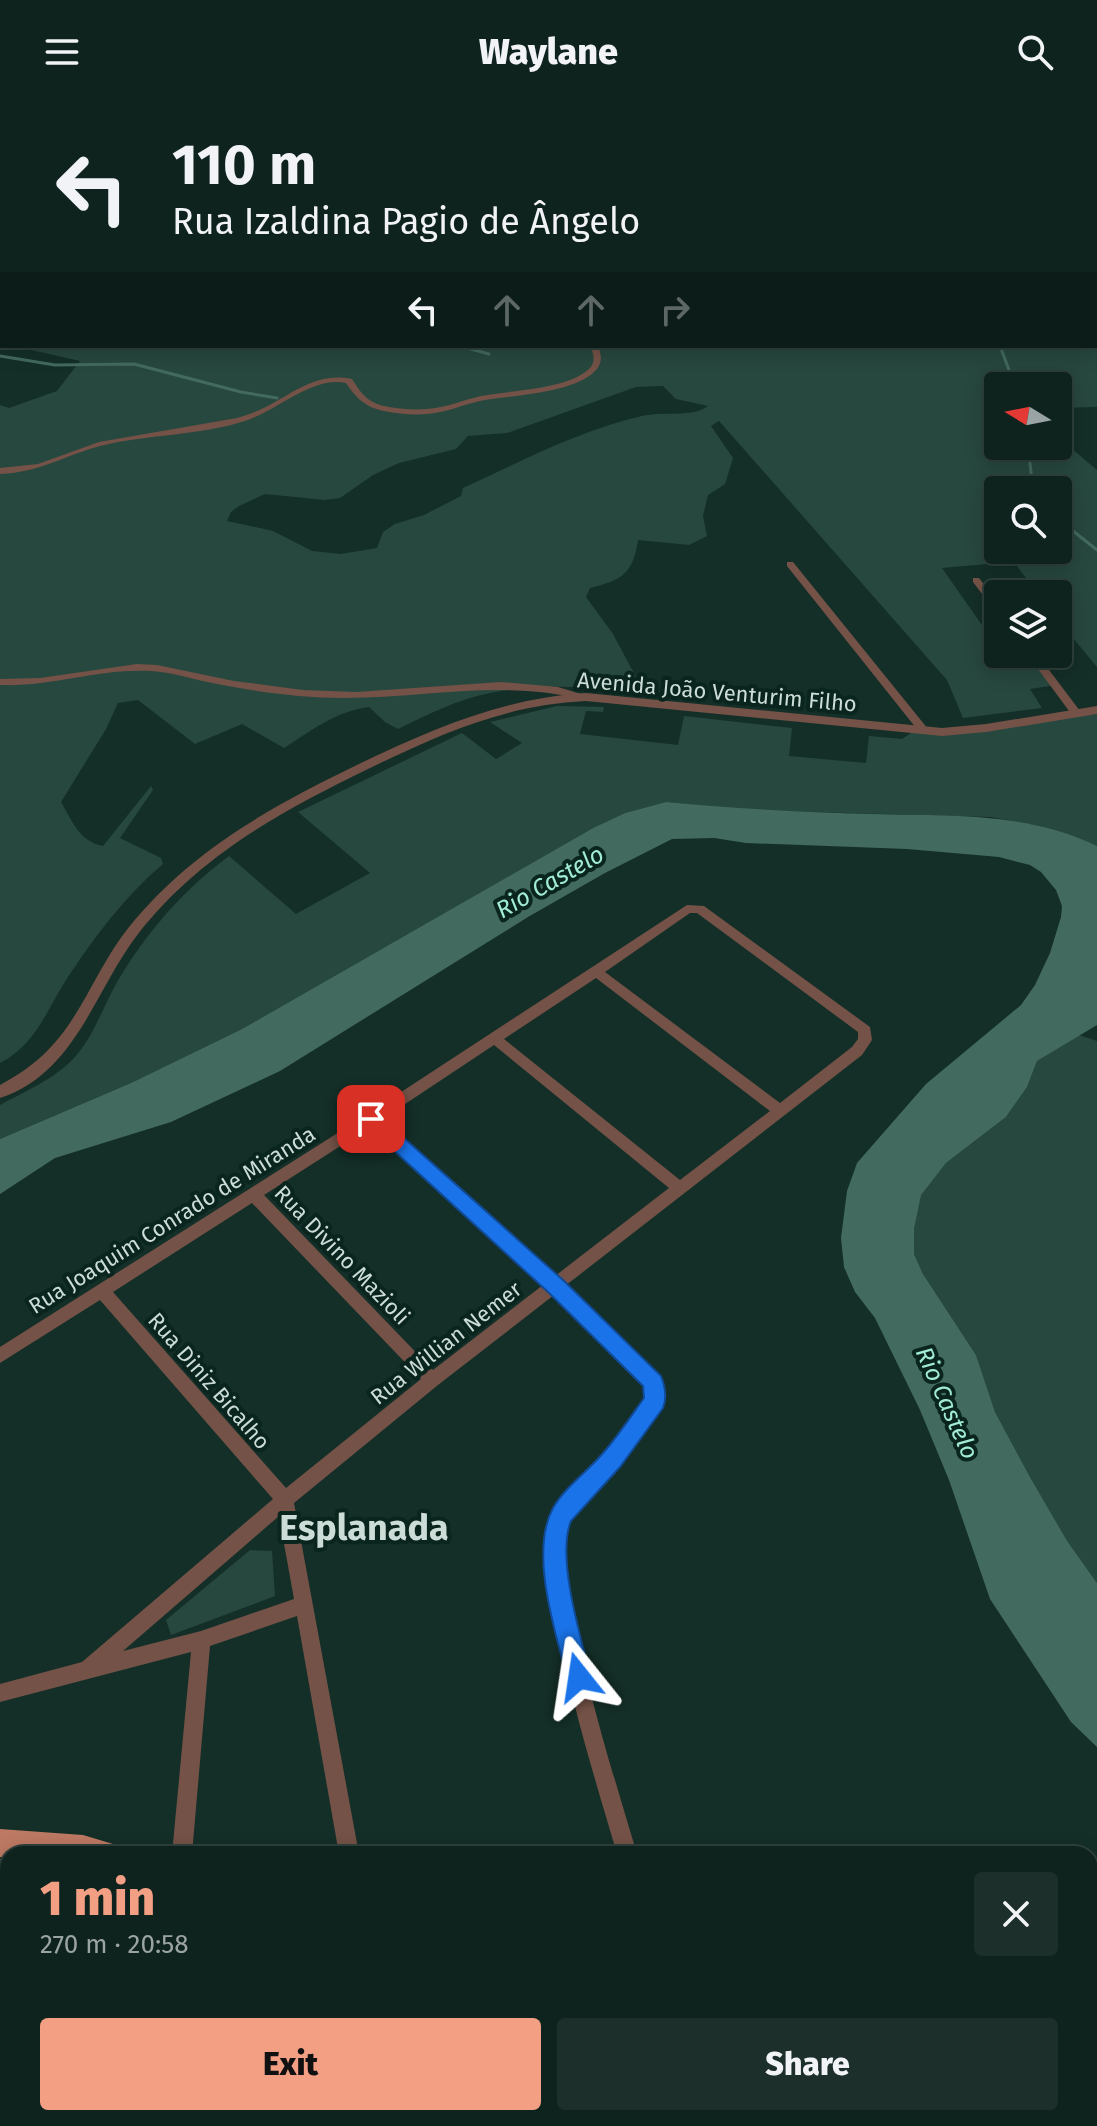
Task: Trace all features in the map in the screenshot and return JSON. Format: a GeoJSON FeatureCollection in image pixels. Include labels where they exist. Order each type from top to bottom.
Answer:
{"type":"FeatureCollection","features":[{"type":"Feature","properties":{"kind":"main road"},"geometry":{"type":"LineString","coordinates":[[0,1843],[42,1846]]}},
{"type":"Feature","properties":{"kind":"street"},"geometry":{"type":"LineString","coordinates":[[0,471],[41,468],[83,449],[110,442],[221,425],[264,411],[328,379],[349,381],[359,398],[387,408],[426,412],[453,408],[478,399],[541,389],[586,374],[597,363],[595,348]]}},
{"type":"Feature","properties":{"kind":"street"},"geometry":{"type":"LineString","coordinates":[[790,564],[924,731]]}},
{"type":"Feature","properties":{"kind":"street"},"geometry":{"type":"LineString","coordinates":[[976,580],[984,591]]}},
{"type":"Feature","properties":{"kind":"street"},"geometry":{"type":"LineString","coordinates":[[0,682],[43,681],[89,673],[156,668],[315,696],[510,684],[556,687],[586,697]]}},
{"type":"Feature","properties":{"kind":"street"},"geometry":{"type":"LineString","coordinates":[[1042,668],[1076,713]]}},
{"type":"Feature","properties":{"kind":"street","name":"Avenida João Venturim Filho"},"geometry":{"type":"LineString","coordinates":[[0,1092],[33,1072],[55,1053],[132,932],[179,879],[221,843],[330,783],[470,718],[530,701],[586,697],[924,731],[986,728],[1097,710]]}},
{"type":"Feature","properties":{"kind":"street","name":"Rua Joaquim Conrado de Miranda"},"geometry":{"type":"LineString","coordinates":[[0,1356],[371,1119],[687,909],[700,909],[862,1027]]}},
{"type":"Feature","properties":{"kind":"street"},"geometry":{"type":"LineString","coordinates":[[596,972],[778,1109]]}},
{"type":"Feature","properties":{"kind":"street","name":"Rua Willian Nemer"},"geometry":{"type":"LineString","coordinates":[[87,1670],[285,1500],[432,1380],[778,1109],[857,1051],[865,1040],[862,1027]]}},
{"type":"Feature","properties":{"kind":"street"},"geometry":{"type":"LineString","coordinates":[[494,1038],[678,1187]]}},
{"type":"Feature","properties":{"kind":"street"},"geometry":{"type":"LineString","coordinates":[[371,1119],[555,1286],[653,1382],[655,1401],[612,1459],[562,1513],[556,1528],[555,1544],[563,1618],[625,1846]]}},
{"type":"Feature","properties":{"kind":"street","name":"Rua Divino Mazioli"},"geometry":{"type":"LineString","coordinates":[[254,1195],[432,1380]]}},
{"type":"Feature","properties":{"kind":"street","name":"Rua Diniz Bicalho"},"geometry":{"type":"LineString","coordinates":[[101,1290],[285,1500]]}},
{"type":"Feature","properties":{"kind":"street"},"geometry":{"type":"LineString","coordinates":[[285,1500],[347,1846]]}},
{"type":"Feature","properties":{"kind":"street"},"geometry":{"type":"LineString","coordinates":[[0,1693],[201,1640],[302,1605]]}},
{"type":"Feature","properties":{"kind":"street"},"geometry":{"type":"LineString","coordinates":[[183,1846],[201,1640]]}},
{"type":"Feature","properties":{"kind":"shaded area"},"geometry":{"type":"Polygon","coordinates":[[[23,348],[1097,348],[1097,407],[1072,408],[1072,372],[984,372],[984,460],[1072,460],[1072,449],[1097,470],[1097,667],[1072,637],[1072,580],[1028,580],[1013,564],[1072,564],[1072,476],[984,476],[984,564],[987,564],[942,568],[984,628],[984,668],[1044,668],[1057,685],[1030,689],[1042,708],[963,718],[947,680],[719,421],[711,426],[733,458],[725,484],[708,495],[703,516],[707,536],[689,545],[638,540],[633,561],[624,574],[590,588],[586,597],[613,634],[644,692],[567,687],[509,690],[466,699],[398,729],[369,707],[335,717],[284,748],[242,724],[195,744],[138,700],[118,703],[106,729],[61,802],[83,835],[103,846],[151,786],[153,790],[120,838],[161,858],[163,864],[123,903],[100,932],[32,1036],[0,1063],[0,405],[9,408],[57,391],[80,361],[23,348]],[[663,386],[636,387],[507,433],[468,436],[456,449],[399,463],[373,475],[340,498],[325,500],[265,494],[239,506],[231,512],[227,521],[273,531],[312,551],[341,554],[377,548],[383,532],[395,524],[424,515],[461,496],[463,488],[551,448],[619,422],[650,415],[694,412],[708,406],[676,399],[663,386]]]}},
{"type":"Feature","properties":{"kind":"shaded area"},"geometry":{"type":"Polygon","coordinates":[[[557,706],[604,707],[603,712],[586,711],[580,734],[678,745],[684,716],[792,728],[789,756],[866,763],[869,736],[902,739],[914,731],[950,731],[1097,714],[1097,846],[1039,826],[991,817],[744,810],[666,802],[625,813],[593,828],[242,1029],[131,1083],[0,1139],[0,1105],[48,1079],[73,1059],[92,1033],[116,984],[152,930],[196,883],[229,856],[296,914],[370,873],[298,812],[462,733],[496,759],[522,743],[490,722],[557,706]]]}},
{"type":"Feature","properties":{"kind":"shaded area"},"geometry":{"type":"Polygon","coordinates":[[[1079,1035],[1097,1041],[1097,1583],[1067,1542],[1030,1477],[995,1412],[976,1355],[923,1274],[914,1254],[914,1229],[920,1195],[946,1163],[1006,1117],[1027,1087],[1037,1061],[1079,1035]]]}},
{"type":"Feature","properties":{"kind":"shaded area"},"geometry":{"type":"Polygon","coordinates":[[[250,1550],[272,1551],[275,1596],[171,1635],[166,1620],[250,1550]]]}},
{"type":"Feature","properties":{"kind":"water","name":"Rio Castelo"},"geometry":{"type":"Polygon","coordinates":[[[666,802],[796,811],[988,818],[1043,827],[1097,846],[1097,1025],[1037,1061],[1027,1087],[1006,1117],[946,1163],[921,1195],[914,1229],[914,1254],[923,1274],[976,1355],[995,1412],[1030,1477],[1067,1541],[1097,1583],[1097,1747],[1071,1722],[990,1599],[949,1480],[920,1410],[875,1318],[855,1292],[844,1267],[841,1238],[847,1191],[857,1163],[926,1084],[1021,1005],[1035,985],[1050,953],[1062,906],[1056,890],[1041,872],[1030,865],[999,857],[907,849],[746,843],[714,838],[672,839],[528,917],[280,1071],[171,1122],[55,1158],[0,1194],[0,1139],[131,1083],[242,1029],[593,828],[625,813],[666,802]]]}},
{"type":"Feature","properties":{"kind":"waterway"},"geometry":{"type":"LineString","coordinates":[[467,348],[489,354]]}},
{"type":"Feature","properties":{"kind":"waterway"},"geometry":{"type":"LineString","coordinates":[[1001,348],[1010,372]]}},
{"type":"Feature","properties":{"kind":"waterway"},"geometry":{"type":"LineString","coordinates":[[0,356],[55,365],[134,364],[241,392],[277,398]]}},
{"type":"Feature","properties":{"kind":"waterway"},"geometry":{"type":"LineString","coordinates":[[1030,460],[1031,476]]}},
{"type":"Feature","properties":{"kind":"waterway"},"geometry":{"type":"LineString","coordinates":[[1072,530],[1097,550]]}},
{"type":"Feature","properties":{"kind":"district","name":"Esplanada"},"geometry":{"type":"Point","coordinates":[364,1528]}},
{"type":"Feature","properties":{"kind":"route"},"geometry":{"type":"LineString","coordinates":[[371,1119],[555,1286],[653,1382],[655,1401],[612,1459],[562,1513],[556,1528],[557,1572],[563,1618],[579,1677]]}}]}
